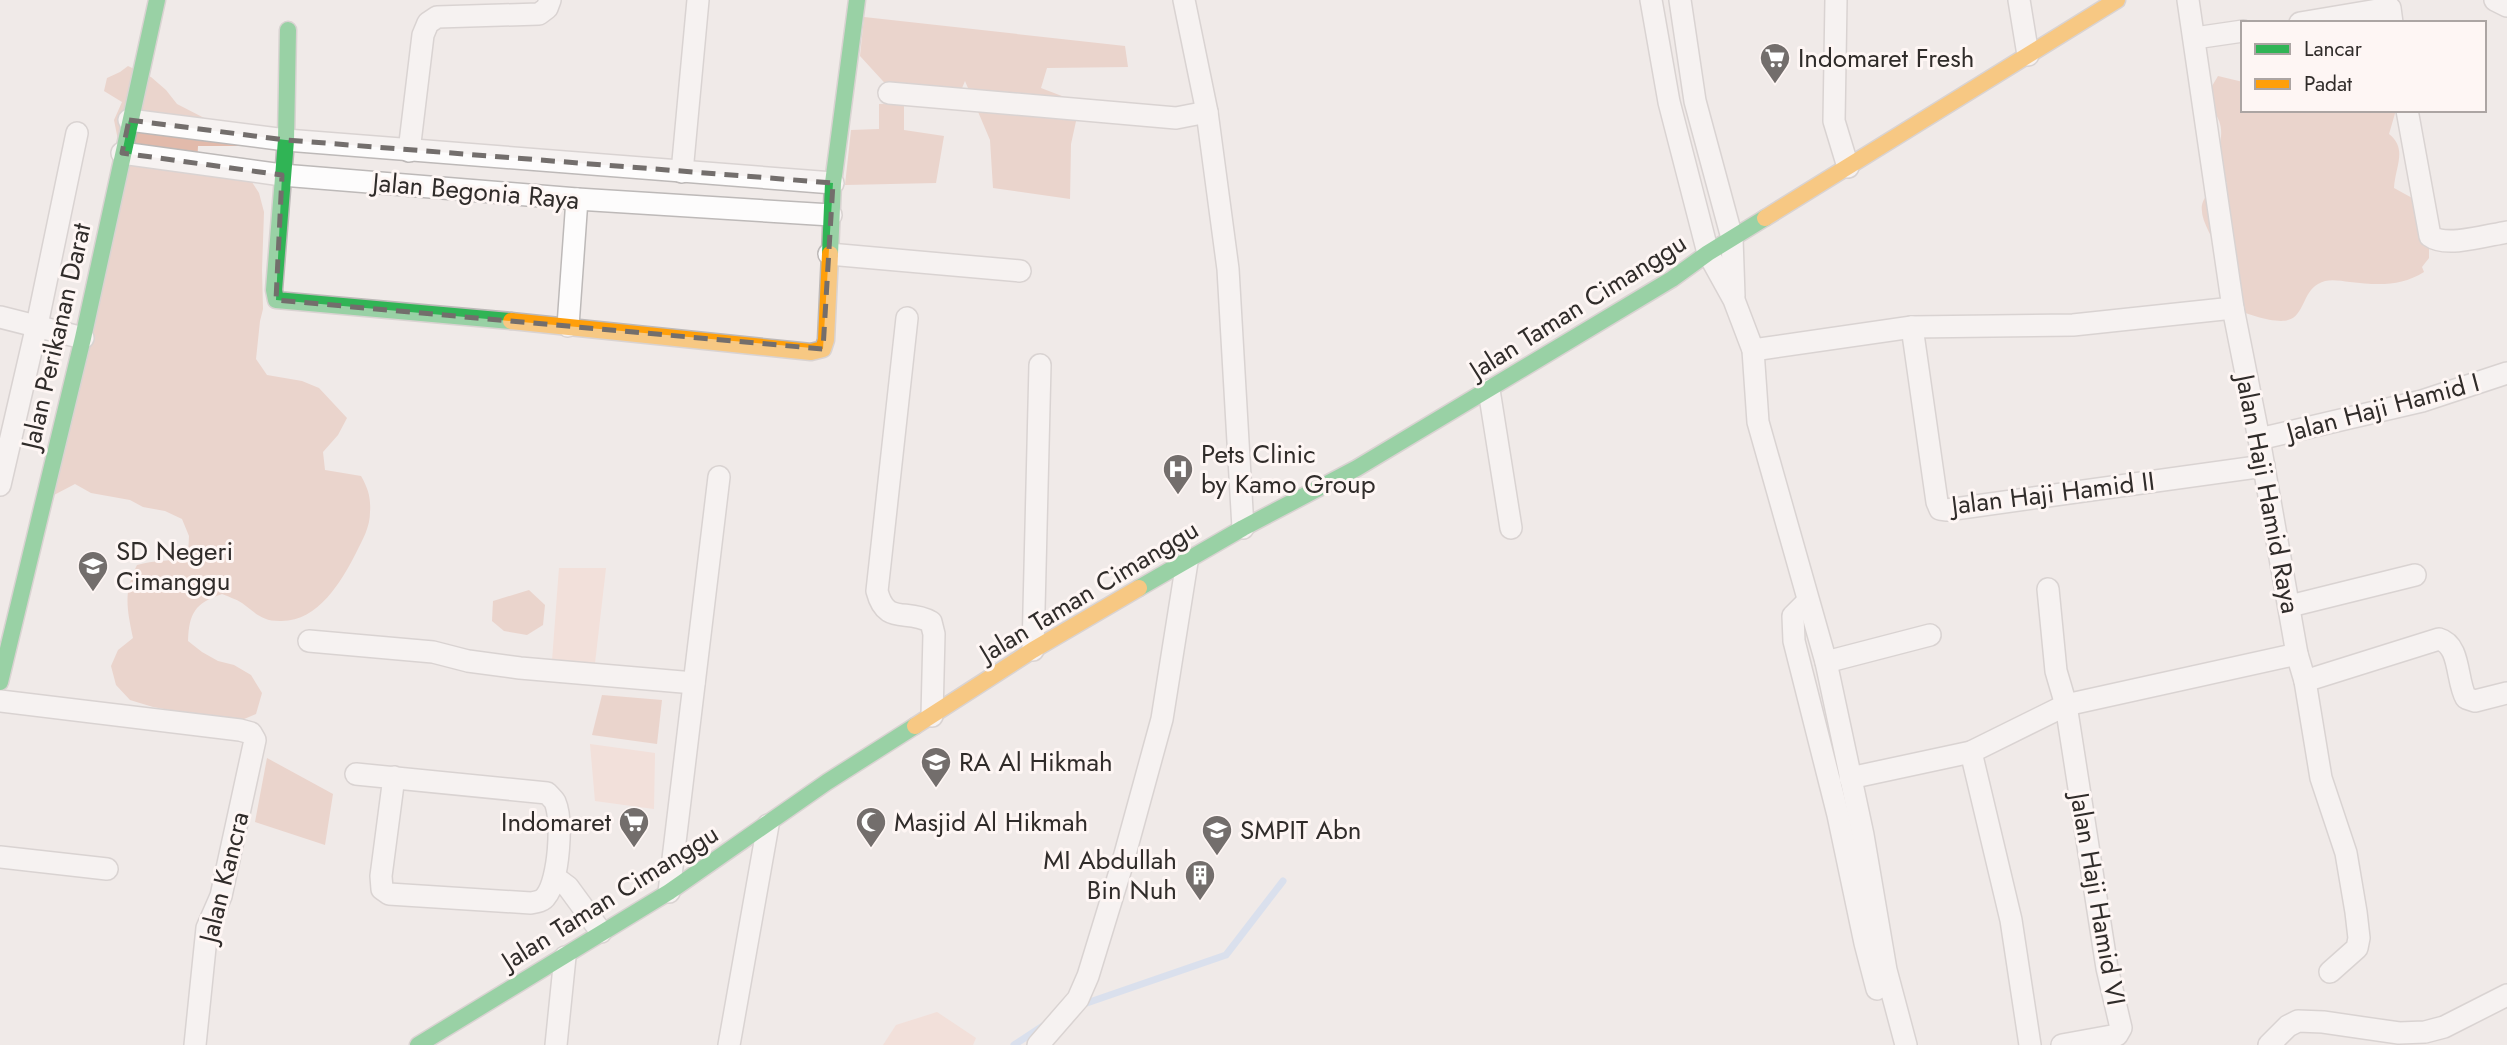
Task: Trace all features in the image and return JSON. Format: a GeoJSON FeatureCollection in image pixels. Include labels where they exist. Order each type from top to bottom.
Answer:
{"type":"FeatureCollection","features":[{"type":"Feature","properties":{"kind":"street","name":"Jalan Perikanan Darat"},"geometry":{"type":"LineString","coordinates":[[0,682],[6,625],[83,338],[157,0]]}},
{"type":"Feature","properties":{"kind":"street"},"geometry":{"type":"LineString","coordinates":[[408,151],[428,23],[437,17],[539,14],[547,8],[550,0]]}},
{"type":"Feature","properties":{"kind":"street"},"geometry":{"type":"LineString","coordinates":[[682,172],[698,0]]}},
{"type":"Feature","properties":{"kind":"street"},"geometry":{"type":"LineString","coordinates":[[288,30],[286,140],[274,290],[276,300],[568,326],[811,352],[822,349],[826,341],[833,183],[857,0]]}},
{"type":"Feature","properties":{"kind":"street"},"geometry":{"type":"LineString","coordinates":[[1184,0],[1207,112],[1228,269],[1243,528]]}},
{"type":"Feature","properties":{"kind":"street"},"geometry":{"type":"LineString","coordinates":[[1836,0],[1834,121],[1848,167]]}},
{"type":"Feature","properties":{"kind":"street"},"geometry":{"type":"LineString","coordinates":[[2019,0],[2028,55]]}},
{"type":"Feature","properties":{"kind":"street","name":"Jalan Taman Cimanggu"},"geometry":{"type":"LineString","coordinates":[[418,1045],[669,892],[827,782],[1033,650],[1243,528],[1357,468],[1489,390],[1672,279],[1708,253],[2117,0]]}},
{"type":"Feature","properties":{"kind":"street","name":"Jalan Haji Hamid Raya"},"geometry":{"type":"LineString","coordinates":[[2188,0],[2233,308],[2297,654],[2305,681],[2321,778],[2346,853],[2359,938],[2357,948],[2330,972]]}},
{"type":"Feature","properties":{"kind":"street"},"geometry":{"type":"LineString","coordinates":[[2495,0],[2507,6]]}},
{"type":"Feature","properties":{"kind":"street"},"geometry":{"type":"LineString","coordinates":[[1732,296],[1732,238],[1695,101],[1681,5],[1653,8],[1669,102],[1708,253],[1732,296],[1753,350],[1758,422],[1826,662],[1863,835],[1886,970],[1906,1045]]}},
{"type":"Feature","properties":{"kind":"street"},"geometry":{"type":"LineString","coordinates":[[2313,21],[2390,10]]}},
{"type":"Feature","properties":{"kind":"street"},"geometry":{"type":"LineString","coordinates":[[2195,38],[2241,31]]}},
{"type":"Feature","properties":{"kind":"street"},"geometry":{"type":"LineString","coordinates":[[889,93],[1176,118],[1207,112]]}},
{"type":"Feature","properties":{"kind":"street"},"geometry":{"type":"LineString","coordinates":[[2407,112],[2430,236],[2444,241],[2507,232]]}},
{"type":"Feature","properties":{"kind":"street","name":"Jalan Begonia Raya"},"geometry":{"type":"LineString","coordinates":[[130,120],[286,140],[408,151],[833,183]]}},
{"type":"Feature","properties":{"kind":"street"},"geometry":{"type":"LineString","coordinates":[[0,485],[77,134]]}},
{"type":"Feature","properties":{"kind":"street","name":"Jalan Begonia Raya"},"geometry":{"type":"LineString","coordinates":[[122,153],[282,175],[577,199],[831,215]]}},
{"type":"Feature","properties":{"kind":"street"},"geometry":{"type":"LineString","coordinates":[[568,326],[577,199]]}},
{"type":"Feature","properties":{"kind":"street"},"geometry":{"type":"LineString","coordinates":[[828,254],[1020,271]]}},
{"type":"Feature","properties":{"kind":"street"},"geometry":{"type":"LineString","coordinates":[[1753,350],[1912,327],[2073,325],[2233,308]]}},
{"type":"Feature","properties":{"kind":"street"},"geometry":{"type":"LineString","coordinates":[[0,317],[83,338]]}},
{"type":"Feature","properties":{"kind":"street"},"geometry":{"type":"LineString","coordinates":[[907,318],[877,591],[880,606],[888,613],[922,616],[931,622],[932,716]]}},
{"type":"Feature","properties":{"kind":"street","name":"Jalan Haji Hamid II"},"geometry":{"type":"LineString","coordinates":[[1912,327],[1940,509],[2264,466]]}},
{"type":"Feature","properties":{"kind":"street"},"geometry":{"type":"LineString","coordinates":[[1033,650],[1040,365]]}},
{"type":"Feature","properties":{"kind":"street","name":"Jalan Haji Hamid I"},"geometry":{"type":"LineString","coordinates":[[2259,439],[2421,401],[2507,373]]}},
{"type":"Feature","properties":{"kind":"street"},"geometry":{"type":"LineString","coordinates":[[1489,390],[1511,527]]}},
{"type":"Feature","properties":{"kind":"street"},"geometry":{"type":"LineString","coordinates":[[669,892],[719,477]]}},
{"type":"Feature","properties":{"kind":"street"},"geometry":{"type":"LineString","coordinates":[[1038,1045],[1077,999],[1088,976],[1162,719],[1186,562]]}},
{"type":"Feature","properties":{"kind":"street"},"geometry":{"type":"LineString","coordinates":[[2290,606],[2415,575]]}},
{"type":"Feature","properties":{"kind":"street","name":"Jalan Haji Hamid VI"},"geometry":{"type":"LineString","coordinates":[[2048,589],[2056,671],[2066,705],[2107,968],[2121,1028],[2117,1035],[2062,1045]]}},
{"type":"Feature","properties":{"kind":"street"},"geometry":{"type":"LineString","coordinates":[[1808,601],[1793,616],[1794,641],[1838,815],[1865,943],[1892,1045]]}},
{"type":"Feature","properties":{"kind":"street"},"geometry":{"type":"LineString","coordinates":[[1826,662],[1930,635]]}},
{"type":"Feature","properties":{"kind":"street"},"geometry":{"type":"LineString","coordinates":[[2305,681],[2439,639],[2447,641],[2452,650],[2466,698],[2475,701],[2507,694]]}},
{"type":"Feature","properties":{"kind":"street"},"geometry":{"type":"LineString","coordinates":[[309,641],[433,652],[468,661],[520,668],[694,683]]}},
{"type":"Feature","properties":{"kind":"street"},"geometry":{"type":"LineString","coordinates":[[1850,778],[1971,752],[2066,705],[2297,654]]}},
{"type":"Feature","properties":{"kind":"street","name":"Jalan Kancra"},"geometry":{"type":"LineString","coordinates":[[0,701],[240,730],[251,733],[256,740],[221,896],[207,928],[195,1045]]}},
{"type":"Feature","properties":{"kind":"street"},"geometry":{"type":"LineString","coordinates":[[1971,752],[2011,920],[2030,1045]]}},
{"type":"Feature","properties":{"kind":"street"},"geometry":{"type":"LineString","coordinates":[[356,774],[394,777],[547,793],[554,801],[559,819],[556,878],[546,896],[531,903],[389,894],[382,889],[381,876],[394,777]]}},
{"type":"Feature","properties":{"kind":"street"},"geometry":{"type":"LineString","coordinates":[[729,1045],[768,825]]}},
{"type":"Feature","properties":{"kind":"street"},"geometry":{"type":"LineString","coordinates":[[0,857],[107,869]]}},
{"type":"Feature","properties":{"kind":"street"},"geometry":{"type":"LineString","coordinates":[[556,878],[568,887],[601,933]]}},
{"type":"Feature","properties":{"kind":"street"},"geometry":{"type":"LineString","coordinates":[[556,1045],[565,957]]}},
{"type":"Feature","properties":{"kind":"street"},"geometry":{"type":"LineString","coordinates":[[2269,1045],[2288,1026],[2298,1021],[2334,1023],[2399,1033],[2426,1032],[2444,1027],[2507,995]]}},
{"type":"Feature","properties":{"kind":"highlighted area"},"geometry":{"type":"Polygon","coordinates":[[[129,120],[286,140],[833,183],[823,349],[276,300],[282,175],[122,153],[129,120]]]}},
{"type":"Feature","properties":{"kind":"shaded area"},"geometry":{"type":"Polygon","coordinates":[[[864,17],[1125,46],[1128,67],[1047,68],[1041,88],[1080,103],[1071,144],[1070,199],[993,188],[990,140],[965,81],[954,107],[904,103],[904,130],[944,136],[936,183],[845,185],[851,130],[879,129],[879,104],[903,103],[860,56],[864,17]]]}},
{"type":"Feature","properties":{"kind":"shaded area"},"geometry":{"type":"Polygon","coordinates":[[[128,66],[151,77],[177,104],[210,121],[239,146],[198,146],[197,165],[248,176],[259,193],[264,212],[263,309],[256,359],[267,375],[302,381],[319,388],[347,418],[338,435],[323,452],[325,470],[361,476],[369,498],[370,517],[361,543],[335,588],[317,608],[294,620],[268,620],[222,594],[205,601],[195,610],[188,641],[218,661],[234,665],[251,675],[262,693],[256,714],[237,722],[153,707],[130,700],[116,685],[111,666],[118,650],[133,638],[128,592],[133,575],[137,565],[188,556],[189,536],[182,519],[165,511],[143,507],[130,500],[91,493],[75,484],[52,496],[120,150],[114,120],[122,102],[104,91],[107,78],[128,66]]]}},
{"type":"Feature","properties":{"kind":"shaded area"},"geometry":{"type":"Polygon","coordinates":[[[2218,76],[2241,82],[2241,112],[2395,112],[2389,134],[2395,140],[2399,152],[2394,188],[2414,199],[2429,244],[2429,258],[2422,267],[2424,272],[2388,284],[2334,280],[2322,282],[2309,292],[2293,318],[2283,321],[2269,320],[2234,309],[2222,262],[2202,215],[2205,198],[2213,190],[2227,183],[2215,170],[2221,131],[2217,116],[2211,108],[2212,86],[2218,76]]]}},
{"type":"Feature","properties":{"kind":"shaded area"},"geometry":{"type":"Polygon","coordinates":[[[559,568],[606,568],[595,663],[552,661],[559,568]]]}},
{"type":"Feature","properties":{"kind":"shaded area"},"geometry":{"type":"Polygon","coordinates":[[[529,590],[545,605],[543,625],[527,635],[504,631],[492,621],[493,601],[529,590]]]}},
{"type":"Feature","properties":{"kind":"shaded area"},"geometry":{"type":"Polygon","coordinates":[[[602,695],[662,700],[657,744],[592,735],[602,695]]]}},
{"type":"Feature","properties":{"kind":"shaded area"},"geometry":{"type":"Polygon","coordinates":[[[590,744],[655,753],[654,809],[595,801],[590,744]]]}},
{"type":"Feature","properties":{"kind":"shaded area"},"geometry":{"type":"Polygon","coordinates":[[[267,758],[333,794],[325,845],[255,822],[267,758]]]}},
{"type":"Feature","properties":{"kind":"shaded area"},"geometry":{"type":"Polygon","coordinates":[[[937,1012],[976,1038],[973,1045],[883,1045],[896,1025],[937,1012]]]}},
{"type":"Feature","properties":{"kind":"waterway"},"geometry":{"type":"LineString","coordinates":[[1081,1005],[1226,955],[1283,881]]}},
{"type":"Feature","properties":{"kind":"waterway"},"geometry":{"type":"LineString","coordinates":[[1014,1045],[1046,1024]]}},
{"type":"Feature","properties":{"kind":"traffic: fast"},"geometry":{"type":"LineString","coordinates":[[0,682],[83,338],[157,0]]}},
{"type":"Feature","properties":{"kind":"traffic: fast"},"geometry":{"type":"LineString","coordinates":[[830,254],[833,183],[857,0]]}},
{"type":"Feature","properties":{"kind":"traffic: fast"},"geometry":{"type":"LineString","coordinates":[[288,30],[286,140],[274,290],[276,300],[511,321]]}},
{"type":"Feature","properties":{"kind":"traffic: fast"},"geometry":{"type":"LineString","coordinates":[[1139,588],[1243,528],[1357,468],[1672,279],[1765,218]]}},
{"type":"Feature","properties":{"kind":"traffic: fast"},"geometry":{"type":"LineString","coordinates":[[418,1045],[669,892],[827,782],[915,726]]}},
{"type":"Feature","properties":{"kind":"traffic: slow"},"geometry":{"type":"LineString","coordinates":[[1765,218],[2117,0]]}},
{"type":"Feature","properties":{"kind":"traffic: slow"},"geometry":{"type":"LineString","coordinates":[[511,321],[811,352],[823,349],[826,340],[830,254]]}},
{"type":"Feature","properties":{"kind":"traffic: slow"},"geometry":{"type":"LineString","coordinates":[[915,726],[1033,650],[1139,588]]}},
{"type":"Feature","properties":{"kind":"place","name":"Indomaret Fresh"},"geometry":{"type":"Point","coordinates":[1775,85]}},
{"type":"Feature","properties":{"kind":"place","name":"Pets Clinic by Kamo Group"},"geometry":{"type":"Point","coordinates":[1178,496]}},
{"type":"Feature","properties":{"kind":"place","name":"SD Negeri Cimanggu"},"geometry":{"type":"Point","coordinates":[93,593]}},
{"type":"Feature","properties":{"kind":"place","name":"RA Al Hikmah"},"geometry":{"type":"Point","coordinates":[936,789]}},
{"type":"Feature","properties":{"kind":"place","name":"Indomaret"},"geometry":{"type":"Point","coordinates":[634,849]}},
{"type":"Feature","properties":{"kind":"place","name":"Masjid Al Hikmah"},"geometry":{"type":"Point","coordinates":[871,849]}},
{"type":"Feature","properties":{"kind":"place","name":"SMPIT Abn"},"geometry":{"type":"Point","coordinates":[1217,857]}},
{"type":"Feature","properties":{"kind":"place","name":"MI Abdullah Bin Nuh"},"geometry":{"type":"Point","coordinates":[1200,902]}}]}
